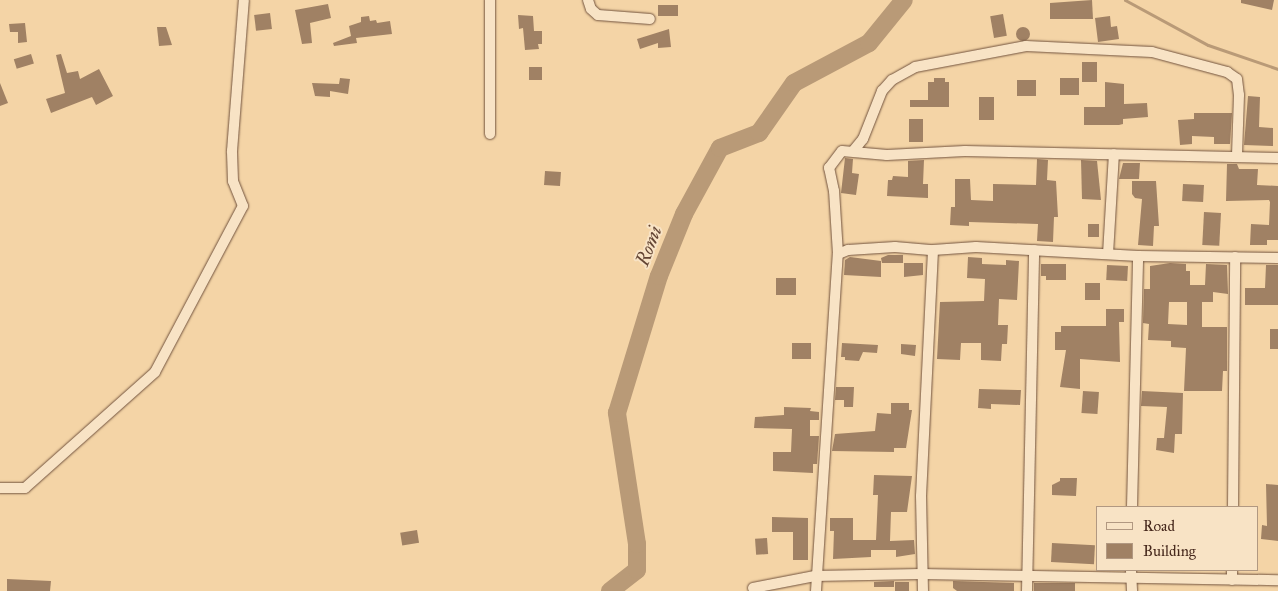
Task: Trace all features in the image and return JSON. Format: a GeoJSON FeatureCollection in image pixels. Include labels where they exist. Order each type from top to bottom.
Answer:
{"type":"FeatureCollection","features":[{"type":"Feature","properties":{"kind":"street"},"geometry":{"type":"LineString","coordinates":[[0,488],[25,488],[155,372],[243,206],[233,181],[244,0]]}},
{"type":"Feature","properties":{"kind":"street"},"geometry":{"type":"LineString","coordinates":[[490,0],[490,134]]}},
{"type":"Feature","properties":{"kind":"street"},"geometry":{"type":"LineString","coordinates":[[588,0],[591,9],[598,15],[650,19]]}},
{"type":"Feature","properties":{"kind":"street"},"geometry":{"type":"LineString","coordinates":[[854,150],[863,139],[882,91],[892,80],[915,67],[1026,46],[1152,52],[1227,72],[1237,80],[1239,95],[1237,155]]}},
{"type":"Feature","properties":{"kind":"street"},"geometry":{"type":"LineString","coordinates":[[816,591],[815,576],[838,254],[834,191],[829,168],[842,151],[854,150],[887,156],[965,151],[1237,155],[1278,158]]}},
{"type":"Feature","properties":{"kind":"street"},"geometry":{"type":"LineString","coordinates":[[1108,254],[1114,154]]}},
{"type":"Feature","properties":{"kind":"street"},"geometry":{"type":"LineString","coordinates":[[838,254],[848,250],[895,247],[933,250],[976,247],[1138,256],[1278,258]]}},
{"type":"Feature","properties":{"kind":"street"},"geometry":{"type":"LineString","coordinates":[[923,591],[921,574],[921,496],[933,250]]}},
{"type":"Feature","properties":{"kind":"street"},"geometry":{"type":"LineString","coordinates":[[1027,591],[1034,250]]}},
{"type":"Feature","properties":{"kind":"street"},"geometry":{"type":"LineString","coordinates":[[1132,506],[1138,256]]}},
{"type":"Feature","properties":{"kind":"street"},"geometry":{"type":"LineString","coordinates":[[1233,506],[1235,257]]}},
{"type":"Feature","properties":{"kind":"street"},"geometry":{"type":"LineString","coordinates":[[1131,573],[1132,591]]}},
{"type":"Feature","properties":{"kind":"street"},"geometry":{"type":"LineString","coordinates":[[753,588],[815,576],[921,574],[1131,573],[1278,580]]}},
{"type":"Feature","properties":{"kind":"street"},"geometry":{"type":"LineString","coordinates":[[1226,591],[1230,577]]}},
{"type":"Feature","properties":{"kind":"building"},"geometry":{"type":"Polygon","coordinates":[[[1092,0],[1093,19],[1050,19],[1050,3],[1092,0]]]}},
{"type":"Feature","properties":{"kind":"building"},"geometry":{"type":"Polygon","coordinates":[[[1241,0],[1274,0],[1272,10],[1241,3],[1241,0]]]}},
{"type":"Feature","properties":{"kind":"building"},"geometry":{"type":"Polygon","coordinates":[[[328,4],[331,18],[310,23],[312,43],[302,44],[295,10],[328,4]]]}},
{"type":"Feature","properties":{"kind":"building"},"geometry":{"type":"Polygon","coordinates":[[[658,5],[678,5],[678,16],[658,16],[658,5]]]}},
{"type":"Feature","properties":{"kind":"building"},"geometry":{"type":"Polygon","coordinates":[[[270,13],[272,29],[256,31],[254,15],[270,13]]]}},
{"type":"Feature","properties":{"kind":"building"},"geometry":{"type":"Polygon","coordinates":[[[1003,14],[1007,36],[994,38],[990,16],[1003,14]]]}},
{"type":"Feature","properties":{"kind":"building"},"geometry":{"type":"Polygon","coordinates":[[[518,15],[533,16],[534,31],[542,31],[542,44],[538,44],[539,49],[525,50],[523,28],[519,29],[518,15]]]}},
{"type":"Feature","properties":{"kind":"building"},"geometry":{"type":"Polygon","coordinates":[[[369,16],[370,21],[376,20],[377,23],[390,21],[392,34],[356,38],[357,43],[334,46],[333,43],[351,36],[349,26],[361,22],[361,17],[369,16]]]}},
{"type":"Feature","properties":{"kind":"building"},"geometry":{"type":"Polygon","coordinates":[[[1110,16],[1111,27],[1117,26],[1119,39],[1098,42],[1095,18],[1110,16]]]}},
{"type":"Feature","properties":{"kind":"building"},"geometry":{"type":"Polygon","coordinates":[[[25,23],[27,42],[18,43],[18,32],[10,32],[9,24],[25,23]]]}},
{"type":"Feature","properties":{"kind":"building"},"geometry":{"type":"Polygon","coordinates":[[[157,27],[166,27],[172,45],[159,46],[157,27]]]}},
{"type":"Feature","properties":{"kind":"building"},"geometry":{"type":"Polygon","coordinates":[[[1023,27],[1028,29],[1030,34],[1028,39],[1023,41],[1018,39],[1016,34],[1018,29],[1023,27]]]}},
{"type":"Feature","properties":{"kind":"building"},"geometry":{"type":"Polygon","coordinates":[[[669,29],[671,47],[658,48],[658,43],[640,49],[637,39],[669,29]]]}},
{"type":"Feature","properties":{"kind":"building"},"geometry":{"type":"Polygon","coordinates":[[[31,54],[34,64],[17,69],[14,59],[31,54]]]}},
{"type":"Feature","properties":{"kind":"building"},"geometry":{"type":"Polygon","coordinates":[[[61,54],[67,73],[78,71],[80,79],[99,69],[113,96],[96,105],[92,97],[51,113],[46,99],[65,93],[56,55],[61,54]]]}},
{"type":"Feature","properties":{"kind":"building"},"geometry":{"type":"Polygon","coordinates":[[[1082,62],[1097,62],[1097,82],[1082,82],[1082,62]]]}},
{"type":"Feature","properties":{"kind":"building"},"geometry":{"type":"Polygon","coordinates":[[[529,67],[542,67],[542,80],[529,80],[529,67]]]}},
{"type":"Feature","properties":{"kind":"building"},"geometry":{"type":"Polygon","coordinates":[[[340,78],[350,79],[348,94],[330,91],[330,97],[315,96],[312,83],[339,84],[340,78]]]}},
{"type":"Feature","properties":{"kind":"building"},"geometry":{"type":"Polygon","coordinates":[[[934,78],[945,78],[945,82],[949,82],[949,107],[910,107],[910,100],[928,100],[928,82],[934,82],[934,78]]]}},
{"type":"Feature","properties":{"kind":"building"},"geometry":{"type":"Polygon","coordinates":[[[1060,78],[1079,78],[1079,95],[1060,95],[1060,78]]]}},
{"type":"Feature","properties":{"kind":"building"},"geometry":{"type":"Polygon","coordinates":[[[1017,80],[1036,80],[1036,96],[1017,96],[1017,80]]]}},
{"type":"Feature","properties":{"kind":"building"},"geometry":{"type":"Polygon","coordinates":[[[1105,82],[1124,84],[1124,104],[1147,103],[1148,117],[1123,119],[1123,124],[1119,125],[1084,125],[1084,107],[1105,107],[1105,82]]]}},
{"type":"Feature","properties":{"kind":"building"},"geometry":{"type":"Polygon","coordinates":[[[0,83],[8,103],[0,106],[0,83]]]}},
{"type":"Feature","properties":{"kind":"building"},"geometry":{"type":"Polygon","coordinates":[[[1248,96],[1260,97],[1259,127],[1273,128],[1273,146],[1244,145],[1248,96]]]}},
{"type":"Feature","properties":{"kind":"building"},"geometry":{"type":"Polygon","coordinates":[[[979,97],[994,97],[994,120],[979,120],[979,97]]]}},
{"type":"Feature","properties":{"kind":"building"},"geometry":{"type":"Polygon","coordinates":[[[1194,113],[1232,113],[1230,144],[1214,144],[1214,137],[1192,136],[1192,144],[1180,145],[1178,120],[1194,119],[1194,113]]]}},
{"type":"Feature","properties":{"kind":"building"},"geometry":{"type":"Polygon","coordinates":[[[909,119],[923,119],[923,142],[909,142],[909,119]]]}},
{"type":"Feature","properties":{"kind":"building"},"geometry":{"type":"Polygon","coordinates":[[[845,158],[853,159],[852,173],[859,174],[856,195],[841,193],[845,158]]]}},
{"type":"Feature","properties":{"kind":"building"},"geometry":{"type":"Polygon","coordinates":[[[1037,159],[1048,160],[1047,180],[1056,181],[1058,217],[1054,217],[1053,242],[1037,241],[1038,224],[969,222],[969,226],[950,225],[951,207],[955,207],[955,179],[970,179],[971,200],[993,201],[993,184],[1036,185],[1037,159]]]}},
{"type":"Feature","properties":{"kind":"building"},"geometry":{"type":"Polygon","coordinates":[[[924,160],[923,184],[928,184],[928,198],[887,196],[888,180],[892,180],[893,176],[908,177],[908,161],[924,160]]]}},
{"type":"Feature","properties":{"kind":"building"},"geometry":{"type":"Polygon","coordinates":[[[1081,160],[1097,161],[1101,200],[1082,199],[1081,160]]]}},
{"type":"Feature","properties":{"kind":"building"},"geometry":{"type":"Polygon","coordinates":[[[1123,163],[1140,163],[1139,179],[1119,179],[1123,163]]]}},
{"type":"Feature","properties":{"kind":"building"},"geometry":{"type":"Polygon","coordinates":[[[1227,164],[1237,164],[1239,169],[1258,169],[1257,185],[1278,186],[1278,240],[1267,240],[1267,245],[1250,245],[1251,224],[1269,225],[1270,202],[1269,200],[1226,201],[1227,164]]]}},
{"type":"Feature","properties":{"kind":"building"},"geometry":{"type":"Polygon","coordinates":[[[545,171],[561,172],[560,186],[544,185],[545,171]]]}},
{"type":"Feature","properties":{"kind":"building"},"geometry":{"type":"Polygon","coordinates":[[[1132,181],[1156,181],[1159,226],[1154,226],[1153,246],[1138,245],[1142,199],[1135,198],[1132,194],[1132,181]]]}},
{"type":"Feature","properties":{"kind":"building"},"geometry":{"type":"Polygon","coordinates":[[[1183,184],[1204,185],[1203,202],[1182,201],[1183,184]]]}},
{"type":"Feature","properties":{"kind":"building"},"geometry":{"type":"Polygon","coordinates":[[[1204,212],[1221,213],[1219,246],[1202,245],[1204,212]]]}},
{"type":"Feature","properties":{"kind":"building"},"geometry":{"type":"Polygon","coordinates":[[[1088,224],[1099,224],[1099,237],[1088,237],[1088,224]]]}},
{"type":"Feature","properties":{"kind":"building"},"geometry":{"type":"Polygon","coordinates":[[[888,255],[903,255],[903,263],[882,263],[881,258],[888,255]]]}},
{"type":"Feature","properties":{"kind":"building"},"geometry":{"type":"Polygon","coordinates":[[[850,257],[881,261],[881,277],[844,275],[845,260],[850,257]]]}},
{"type":"Feature","properties":{"kind":"building"},"geometry":{"type":"Polygon","coordinates":[[[968,257],[982,258],[982,264],[1006,265],[1006,260],[1019,261],[1017,300],[999,299],[998,325],[1008,325],[1007,344],[1002,344],[1001,361],[981,360],[981,343],[961,343],[960,360],[937,359],[940,302],[984,301],[985,279],[967,278],[968,257]]]}},
{"type":"Feature","properties":{"kind":"building"},"geometry":{"type":"Polygon","coordinates":[[[904,263],[923,263],[923,275],[904,277],[904,263]]]}},
{"type":"Feature","properties":{"kind":"building"},"geometry":{"type":"Polygon","coordinates":[[[1170,263],[1186,264],[1186,271],[1190,271],[1190,285],[1205,285],[1206,264],[1227,265],[1228,294],[1213,292],[1213,302],[1202,302],[1202,327],[1227,327],[1227,371],[1223,371],[1222,391],[1184,391],[1186,348],[1171,347],[1171,341],[1148,340],[1149,324],[1143,323],[1144,289],[1150,289],[1150,266],[1170,263]],[[1169,302],[1168,324],[1187,325],[1187,302],[1169,302]]]}},
{"type":"Feature","properties":{"kind":"building"},"geometry":{"type":"Polygon","coordinates":[[[1041,264],[1066,264],[1066,280],[1046,280],[1046,276],[1041,276],[1041,264]]]}},
{"type":"Feature","properties":{"kind":"building"},"geometry":{"type":"Polygon","coordinates":[[[1107,265],[1128,266],[1127,281],[1106,280],[1107,265]]]}},
{"type":"Feature","properties":{"kind":"building"},"geometry":{"type":"Polygon","coordinates":[[[1266,265],[1278,265],[1278,305],[1245,305],[1245,288],[1265,288],[1266,265]]]}},
{"type":"Feature","properties":{"kind":"building"},"geometry":{"type":"Polygon","coordinates":[[[776,278],[796,278],[796,295],[776,295],[776,278]]]}},
{"type":"Feature","properties":{"kind":"building"},"geometry":{"type":"Polygon","coordinates":[[[1085,283],[1100,283],[1100,300],[1085,300],[1085,283]]]}},
{"type":"Feature","properties":{"kind":"building"},"geometry":{"type":"Polygon","coordinates":[[[1106,309],[1124,309],[1124,322],[1119,322],[1120,362],[1080,359],[1080,389],[1060,387],[1066,350],[1055,350],[1055,332],[1061,332],[1061,326],[1106,326],[1106,309]]]}},
{"type":"Feature","properties":{"kind":"building"},"geometry":{"type":"Polygon","coordinates":[[[1270,329],[1278,329],[1278,349],[1270,349],[1270,329]]]}},
{"type":"Feature","properties":{"kind":"building"},"geometry":{"type":"Polygon","coordinates":[[[792,343],[811,343],[811,359],[792,359],[792,343]]]}},
{"type":"Feature","properties":{"kind":"building"},"geometry":{"type":"Polygon","coordinates":[[[842,343],[878,345],[877,353],[863,352],[859,361],[845,360],[845,357],[841,357],[842,343]]]}},
{"type":"Feature","properties":{"kind":"building"},"geometry":{"type":"Polygon","coordinates":[[[901,344],[916,345],[915,356],[901,354],[901,344]]]}},
{"type":"Feature","properties":{"kind":"building"},"geometry":{"type":"Polygon","coordinates":[[[836,387],[854,387],[853,407],[844,407],[844,400],[835,400],[836,387]]]}},
{"type":"Feature","properties":{"kind":"building"},"geometry":{"type":"Polygon","coordinates":[[[979,389],[1021,390],[1020,405],[991,404],[991,409],[978,408],[979,389]]]}},
{"type":"Feature","properties":{"kind":"building"},"geometry":{"type":"Polygon","coordinates":[[[1083,391],[1099,392],[1097,414],[1081,413],[1083,391]]]}},
{"type":"Feature","properties":{"kind":"building"},"geometry":{"type":"Polygon","coordinates":[[[1142,391],[1183,393],[1182,434],[1175,434],[1174,453],[1156,450],[1157,438],[1164,438],[1167,407],[1141,406],[1142,391]]]}},
{"type":"Feature","properties":{"kind":"building"},"geometry":{"type":"Polygon","coordinates":[[[891,403],[909,403],[909,410],[912,410],[906,448],[894,448],[894,452],[832,451],[835,434],[875,431],[877,413],[891,414],[891,403]]]}},
{"type":"Feature","properties":{"kind":"building"},"geometry":{"type":"Polygon","coordinates":[[[784,407],[811,408],[810,411],[819,412],[819,420],[810,420],[810,436],[819,436],[817,464],[813,464],[813,473],[773,471],[773,452],[791,452],[792,429],[754,428],[755,417],[784,415],[784,407]]]}},
{"type":"Feature","properties":{"kind":"building"},"geometry":{"type":"Polygon","coordinates":[[[874,475],[912,476],[907,512],[891,512],[890,541],[914,540],[915,554],[896,557],[896,550],[871,550],[871,557],[833,559],[834,531],[830,531],[830,518],[853,518],[853,540],[876,540],[878,495],[873,495],[874,475]]]}},
{"type":"Feature","properties":{"kind":"building"},"geometry":{"type":"Polygon","coordinates":[[[1060,478],[1077,478],[1076,496],[1052,495],[1052,485],[1060,481],[1060,478]]]}},
{"type":"Feature","properties":{"kind":"building"},"geometry":{"type":"Polygon","coordinates":[[[1266,484],[1278,485],[1278,541],[1261,539],[1262,525],[1267,526],[1266,484]]]}},
{"type":"Feature","properties":{"kind":"building"},"geometry":{"type":"Polygon","coordinates":[[[772,517],[808,518],[808,560],[793,560],[793,532],[772,532],[772,517]]]}},
{"type":"Feature","properties":{"kind":"building"},"geometry":{"type":"Polygon","coordinates":[[[417,530],[419,543],[402,545],[400,533],[417,530]]]}},
{"type":"Feature","properties":{"kind":"building"},"geometry":{"type":"Polygon","coordinates":[[[767,538],[768,554],[756,555],[755,539],[767,538]]]}},
{"type":"Feature","properties":{"kind":"building"},"geometry":{"type":"Polygon","coordinates":[[[1052,543],[1095,545],[1094,564],[1051,562],[1052,543]]]}},
{"type":"Feature","properties":{"kind":"building"},"geometry":{"type":"Polygon","coordinates":[[[7,579],[51,581],[50,591],[7,591],[7,579]]]}},
{"type":"Feature","properties":{"kind":"building"},"geometry":{"type":"Polygon","coordinates":[[[894,581],[894,587],[874,587],[874,582],[894,581]]]}},
{"type":"Feature","properties":{"kind":"building"},"geometry":{"type":"Polygon","coordinates":[[[953,581],[1014,583],[1014,591],[957,591],[953,588],[953,581]]]}},
{"type":"Feature","properties":{"kind":"building"},"geometry":{"type":"Polygon","coordinates":[[[895,582],[909,582],[909,591],[895,591],[895,582]]]}},
{"type":"Feature","properties":{"kind":"building"},"geometry":{"type":"Polygon","coordinates":[[[1034,583],[1075,583],[1075,591],[1034,591],[1034,583]]]}},
{"type":"Feature","properties":{"kind":"waterway","name":"Romi"},"geometry":{"type":"LineString","coordinates":[[610,591],[637,570],[637,544],[617,413],[659,276],[684,214],[720,148],[759,133],[794,83],[869,43],[904,0]]}},
{"type":"Feature","properties":{"kind":"waterway"},"geometry":{"type":"LineString","coordinates":[[1125,0],[1208,45],[1278,69]]}}]}
